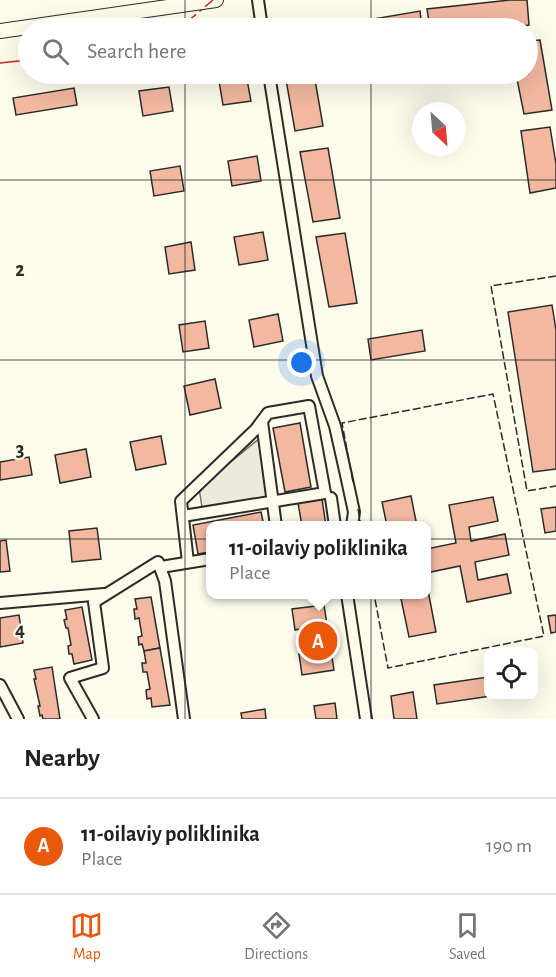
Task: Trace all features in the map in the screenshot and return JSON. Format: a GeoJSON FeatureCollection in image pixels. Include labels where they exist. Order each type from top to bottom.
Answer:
{"type":"FeatureCollection","features":[{"type":"Feature","properties":{"kind":"main road"},"geometry":{"type":"LineString","coordinates":[[94,18],[216,0]]}},
{"type":"Feature","properties":{"kind":"main road"},"geometry":{"type":"LineString","coordinates":[[0,32],[18,29]]}},
{"type":"Feature","properties":{"kind":"street"},"geometry":{"type":"LineString","coordinates":[[258,0],[261,18]]}},
{"type":"Feature","properties":{"kind":"street"},"geometry":{"type":"LineString","coordinates":[[271,84],[317,376],[337,435],[354,512],[353,521]]}},
{"type":"Feature","properties":{"kind":"street"},"geometry":{"type":"LineString","coordinates":[[183,516],[326,494],[309,406],[268,414],[181,501],[188,562]]}},
{"type":"Feature","properties":{"kind":"street"},"geometry":{"type":"LineString","coordinates":[[262,422],[275,521]]}},
{"type":"Feature","properties":{"kind":"street"},"geometry":{"type":"LineString","coordinates":[[331,498],[334,521]]}},
{"type":"Feature","properties":{"kind":"street"},"geometry":{"type":"LineString","coordinates":[[160,567],[206,560]]}},
{"type":"Feature","properties":{"kind":"street"},"geometry":{"type":"LineString","coordinates":[[93,719],[70,678],[103,668],[94,602],[158,562],[165,580],[184,719]]}},
{"type":"Feature","properties":{"kind":"street"},"geometry":{"type":"LineString","coordinates":[[0,603],[107,593]]}},
{"type":"Feature","properties":{"kind":"street"},"geometry":{"type":"LineString","coordinates":[[348,599],[366,719]]}},
{"type":"Feature","properties":{"kind":"street"},"geometry":{"type":"LineString","coordinates":[[0,685],[18,719]]}},
{"type":"Feature","properties":{"kind":"shaded area"},"geometry":{"type":"Polygon","coordinates":[[[260,438],[269,497],[202,507],[199,488],[260,438]]]}},
{"type":"Feature","properties":{"kind":"building"},"geometry":{"type":"Polygon","coordinates":[[[527,0],[528,18],[428,18],[427,9],[527,0]]]}},
{"type":"Feature","properties":{"kind":"building"},"geometry":{"type":"Polygon","coordinates":[[[420,11],[421,18],[379,18],[420,11]]]}},
{"type":"Feature","properties":{"kind":"building"},"geometry":{"type":"Polygon","coordinates":[[[538,40],[540,40],[552,110],[524,114],[518,84],[538,84],[538,40]]]}},
{"type":"Feature","properties":{"kind":"building"},"geometry":{"type":"Polygon","coordinates":[[[220,84],[248,84],[251,101],[223,105],[220,84]]]}},
{"type":"Feature","properties":{"kind":"building"},"geometry":{"type":"Polygon","coordinates":[[[287,84],[316,84],[323,126],[295,131],[287,84]]]}},
{"type":"Feature","properties":{"kind":"building"},"geometry":{"type":"Polygon","coordinates":[[[169,87],[173,111],[143,116],[139,91],[169,87]]]}},
{"type":"Feature","properties":{"kind":"building"},"geometry":{"type":"Polygon","coordinates":[[[74,88],[77,105],[16,115],[13,98],[74,88]]]}},
{"type":"Feature","properties":{"kind":"building"},"geometry":{"type":"Polygon","coordinates":[[[550,127],[556,164],[556,188],[530,193],[521,131],[550,127]]]}},
{"type":"Feature","properties":{"kind":"building"},"geometry":{"type":"Polygon","coordinates":[[[328,148],[340,218],[313,222],[300,152],[328,148]]]}},
{"type":"Feature","properties":{"kind":"building"},"geometry":{"type":"Polygon","coordinates":[[[257,156],[261,181],[232,186],[228,161],[257,156]]]}},
{"type":"Feature","properties":{"kind":"building"},"geometry":{"type":"Polygon","coordinates":[[[180,166],[184,191],[154,196],[150,171],[180,166]]]}},
{"type":"Feature","properties":{"kind":"building"},"geometry":{"type":"Polygon","coordinates":[[[263,232],[268,260],[239,265],[234,237],[263,232]]]}},
{"type":"Feature","properties":{"kind":"building"},"geometry":{"type":"Polygon","coordinates":[[[345,233],[357,303],[329,307],[316,237],[345,233]]]}},
{"type":"Feature","properties":{"kind":"building"},"geometry":{"type":"Polygon","coordinates":[[[191,242],[195,270],[169,274],[165,247],[191,242]]]}},
{"type":"Feature","properties":{"kind":"building"},"geometry":{"type":"Polygon","coordinates":[[[552,305],[556,330],[556,469],[533,472],[508,312],[552,305]]]}},
{"type":"Feature","properties":{"kind":"building"},"geometry":{"type":"Polygon","coordinates":[[[278,314],[283,341],[254,347],[249,320],[278,314]]]}},
{"type":"Feature","properties":{"kind":"building"},"geometry":{"type":"Polygon","coordinates":[[[205,321],[209,348],[183,352],[179,325],[205,321]]]}},
{"type":"Feature","properties":{"kind":"building"},"geometry":{"type":"Polygon","coordinates":[[[422,330],[425,351],[371,360],[368,339],[422,330]]]}},
{"type":"Feature","properties":{"kind":"building"},"geometry":{"type":"Polygon","coordinates":[[[215,379],[221,408],[190,415],[184,386],[215,379]]]}},
{"type":"Feature","properties":{"kind":"building"},"geometry":{"type":"Polygon","coordinates":[[[300,423],[311,487],[285,492],[273,428],[300,423]]]}},
{"type":"Feature","properties":{"kind":"building"},"geometry":{"type":"Polygon","coordinates":[[[161,436],[166,464],[136,470],[130,442],[161,436]]]}},
{"type":"Feature","properties":{"kind":"building"},"geometry":{"type":"Polygon","coordinates":[[[86,449],[91,477],[60,483],[55,455],[86,449]]]}},
{"type":"Feature","properties":{"kind":"building"},"geometry":{"type":"Polygon","coordinates":[[[29,457],[32,475],[0,480],[0,462],[29,457]]]}},
{"type":"Feature","properties":{"kind":"building"},"geometry":{"type":"Polygon","coordinates":[[[411,496],[416,521],[386,521],[382,502],[411,496]]]}},
{"type":"Feature","properties":{"kind":"building"},"geometry":{"type":"Polygon","coordinates":[[[493,497],[498,521],[469,527],[471,541],[505,534],[509,555],[475,562],[478,580],[507,574],[511,593],[467,602],[460,566],[431,572],[431,548],[456,543],[449,505],[493,497]]]}},
{"type":"Feature","properties":{"kind":"building"},"geometry":{"type":"Polygon","coordinates":[[[322,499],[325,521],[301,521],[298,503],[322,499]]]}},
{"type":"Feature","properties":{"kind":"building"},"geometry":{"type":"Polygon","coordinates":[[[556,507],[556,531],[545,533],[541,509],[556,507]]]}},
{"type":"Feature","properties":{"kind":"building"},"geometry":{"type":"Polygon","coordinates":[[[261,512],[263,521],[214,521],[261,512]]]}},
{"type":"Feature","properties":{"kind":"building"},"geometry":{"type":"Polygon","coordinates":[[[206,523],[206,553],[198,554],[193,525],[206,523]]]}},
{"type":"Feature","properties":{"kind":"building"},"geometry":{"type":"Polygon","coordinates":[[[97,528],[101,559],[72,562],[69,531],[97,528]]]}},
{"type":"Feature","properties":{"kind":"building"},"geometry":{"type":"Polygon","coordinates":[[[6,540],[10,571],[0,572],[0,541],[6,540]]]}},
{"type":"Feature","properties":{"kind":"building"},"geometry":{"type":"Polygon","coordinates":[[[151,597],[160,648],[144,651],[142,644],[139,645],[138,637],[142,636],[139,618],[135,619],[134,609],[137,609],[135,599],[151,597]]]}},
{"type":"Feature","properties":{"kind":"building"},"geometry":{"type":"Polygon","coordinates":[[[401,599],[430,599],[436,632],[409,637],[401,599]]]}},
{"type":"Feature","properties":{"kind":"building"},"geometry":{"type":"Polygon","coordinates":[[[324,605],[334,670],[302,675],[299,654],[308,653],[304,628],[295,630],[292,609],[324,605]]]}},
{"type":"Feature","properties":{"kind":"building"},"geometry":{"type":"Polygon","coordinates":[[[82,607],[92,660],[74,664],[72,654],[69,654],[68,646],[71,645],[64,620],[67,619],[65,610],[82,607]]]}},
{"type":"Feature","properties":{"kind":"building"},"geometry":{"type":"Polygon","coordinates":[[[19,615],[23,643],[0,647],[0,618],[19,615]]]}},
{"type":"Feature","properties":{"kind":"building"},"geometry":{"type":"Polygon","coordinates":[[[556,615],[556,632],[551,633],[548,616],[556,615]]]}},
{"type":"Feature","properties":{"kind":"building"},"geometry":{"type":"Polygon","coordinates":[[[160,648],[170,705],[152,707],[151,698],[147,699],[146,690],[150,689],[147,672],[143,672],[142,663],[146,663],[144,651],[160,648]]]}},
{"type":"Feature","properties":{"kind":"building"},"geometry":{"type":"Polygon","coordinates":[[[52,667],[60,719],[43,719],[38,706],[40,706],[34,670],[52,667]]]}},
{"type":"Feature","properties":{"kind":"building"},"geometry":{"type":"Polygon","coordinates":[[[484,678],[484,697],[437,704],[434,685],[484,678]]]}},
{"type":"Feature","properties":{"kind":"building"},"geometry":{"type":"Polygon","coordinates":[[[413,692],[417,719],[394,719],[391,696],[413,692]]]}},
{"type":"Feature","properties":{"kind":"building"},"geometry":{"type":"Polygon","coordinates":[[[335,703],[337,719],[316,719],[314,706],[335,703]]]}},
{"type":"Feature","properties":{"kind":"building"},"geometry":{"type":"Polygon","coordinates":[[[265,709],[266,719],[242,719],[241,713],[265,709]]]}},
{"type":"Feature","properties":{"kind":"fence"},"geometry":{"type":"LineString","coordinates":[[556,276],[491,286],[527,491],[556,486]]}},
{"type":"Feature","properties":{"kind":"fence"},"geometry":{"type":"LineString","coordinates":[[353,482],[342,423],[493,394],[544,636],[388,668],[375,599]]}},
{"type":"Feature","properties":{"kind":"fence"},"geometry":{"type":"LineString","coordinates":[[358,509],[360,521]]}},
{"type":"Feature","properties":{"kind":"power"},"geometry":{"type":"LineString","coordinates":[[192,18],[213,0]]}},
{"type":"Feature","properties":{"kind":"power"},"geometry":{"type":"LineString","coordinates":[[0,63],[18,61]]}},
{"type":"Feature","properties":{"kind":"place","name":"11-oilaviy poliklinika"},"geometry":{"type":"Point","coordinates":[318,641]}}]}
